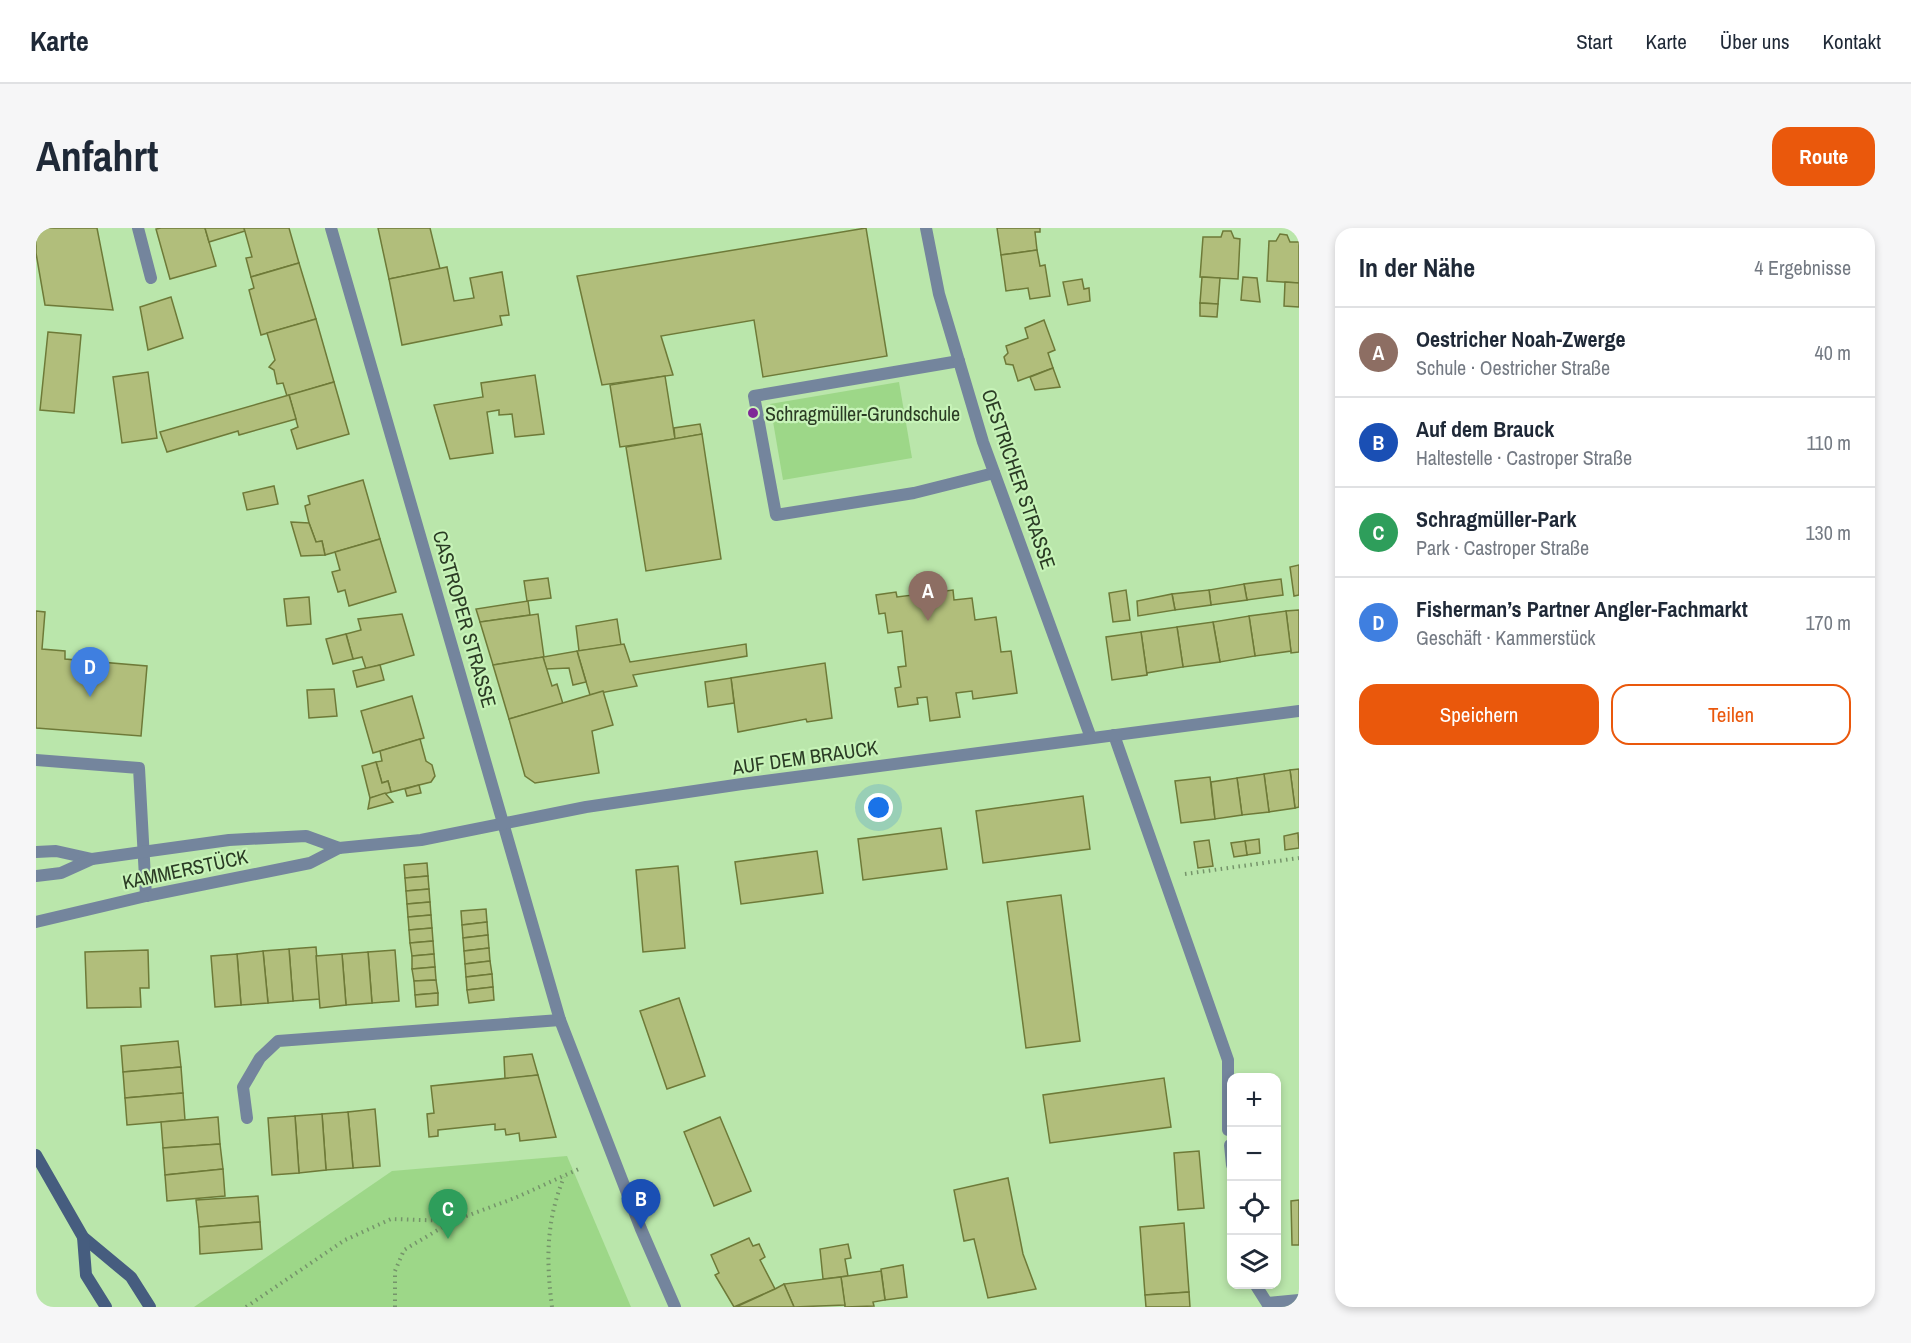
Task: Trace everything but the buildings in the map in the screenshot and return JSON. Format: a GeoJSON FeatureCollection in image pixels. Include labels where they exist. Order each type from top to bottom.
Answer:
{"type":"FeatureCollection","features":[{"type":"Feature","properties":{"kind":"main road"},"geometry":{"type":"LineString","coordinates":[[36,1155],[83,1237],[131,1277],[150,1307]]}},
{"type":"Feature","properties":{"kind":"main road"},"geometry":{"type":"LineString","coordinates":[[83,1237],[86,1275],[106,1307]]}},
{"type":"Feature","properties":{"kind":"street"},"geometry":{"type":"LineString","coordinates":[[138,228],[151,278]]}},
{"type":"Feature","properties":{"kind":"street","name":"CASTROPER STRASSE"},"geometry":{"type":"LineString","coordinates":[[331,228],[560,1020],[641,1229],[675,1307]]}},
{"type":"Feature","properties":{"kind":"street","name":"OESTRICHER STRASSE"},"geometry":{"type":"LineString","coordinates":[[926,228],[939,294],[994,473],[1091,738]]}},
{"type":"Feature","properties":{"kind":"street"},"geometry":{"type":"LineString","coordinates":[[958,361],[754,396],[776,515],[914,493],[994,473]]}},
{"type":"Feature","properties":{"kind":"street","name":"AUF DEM BRAUCK"},"geometry":{"type":"LineString","coordinates":[[503,824],[586,807],[1299,711]]}},
{"type":"Feature","properties":{"kind":"street"},"geometry":{"type":"LineString","coordinates":[[1114,735],[1228,1060],[1228,1127]]}},
{"type":"Feature","properties":{"kind":"street"},"geometry":{"type":"LineString","coordinates":[[36,760],[140,768],[146,896]]}},
{"type":"Feature","properties":{"kind":"street","name":"KAMMERSTÜCK"},"geometry":{"type":"LineString","coordinates":[[36,922],[146,896],[310,863],[339,848],[421,840],[503,824]]}},
{"type":"Feature","properties":{"kind":"street","name":"KAMMERSTÜCK"},"geometry":{"type":"LineString","coordinates":[[36,876],[61,873],[92,859],[143,850],[250,838],[306,836],[339,848]]}},
{"type":"Feature","properties":{"kind":"street","name":"KAMMERSTÜCK"},"geometry":{"type":"LineString","coordinates":[[36,852],[56,851],[92,859]]}},
{"type":"Feature","properties":{"kind":"street"},"geometry":{"type":"LineString","coordinates":[[247,1118],[243,1087],[260,1058],[278,1041],[560,1020]]}},
{"type":"Feature","properties":{"kind":"street"},"geometry":{"type":"LineString","coordinates":[[1258,1289],[1267,1303],[1299,1300]]}},
{"type":"Feature","properties":{"kind":"path"},"geometry":{"type":"LineString","coordinates":[[1163,877],[1299,858]]}},
{"type":"Feature","properties":{"kind":"path"},"geometry":{"type":"LineString","coordinates":[[395,1307],[395,1271],[404,1250],[453,1221],[565,1177],[581,1168]]}},
{"type":"Feature","properties":{"kind":"path"},"geometry":{"type":"LineString","coordinates":[[552,1307],[548,1238],[553,1204],[565,1177]]}},
{"type":"Feature","properties":{"kind":"path"},"geometry":{"type":"LineString","coordinates":[[246,1307],[345,1240],[391,1220],[453,1221]]}},
{"type":"Feature","properties":{"kind":"green space"},"geometry":{"type":"Polygon","coordinates":[[[899,382],[912,458],[783,480],[770,404],[899,382]]]}},
{"type":"Feature","properties":{"kind":"green space"},"geometry":{"type":"Polygon","coordinates":[[[567,1156],[631,1307],[194,1307],[392,1171],[567,1156]]]}},
{"type":"Feature","properties":{"kind":"place","name":"Schragmüller-Grundschule"},"geometry":{"type":"Point","coordinates":[753,413]}},
{"type":"Feature","properties":{"kind":"place","name":"Oestricher Noah-Zwerge"},"geometry":{"type":"Point","coordinates":[928,621]}},
{"type":"Feature","properties":{"kind":"place","name":"Fisherman’s Partner Angler-Fachmarkt"},"geometry":{"type":"Point","coordinates":[90,697]}},
{"type":"Feature","properties":{"kind":"place","name":"Auf dem Brauck"},"geometry":{"type":"Point","coordinates":[641,1229]}},
{"type":"Feature","properties":{"kind":"place","name":"Schragmüller-Park"},"geometry":{"type":"Point","coordinates":[448,1239]}}]}
